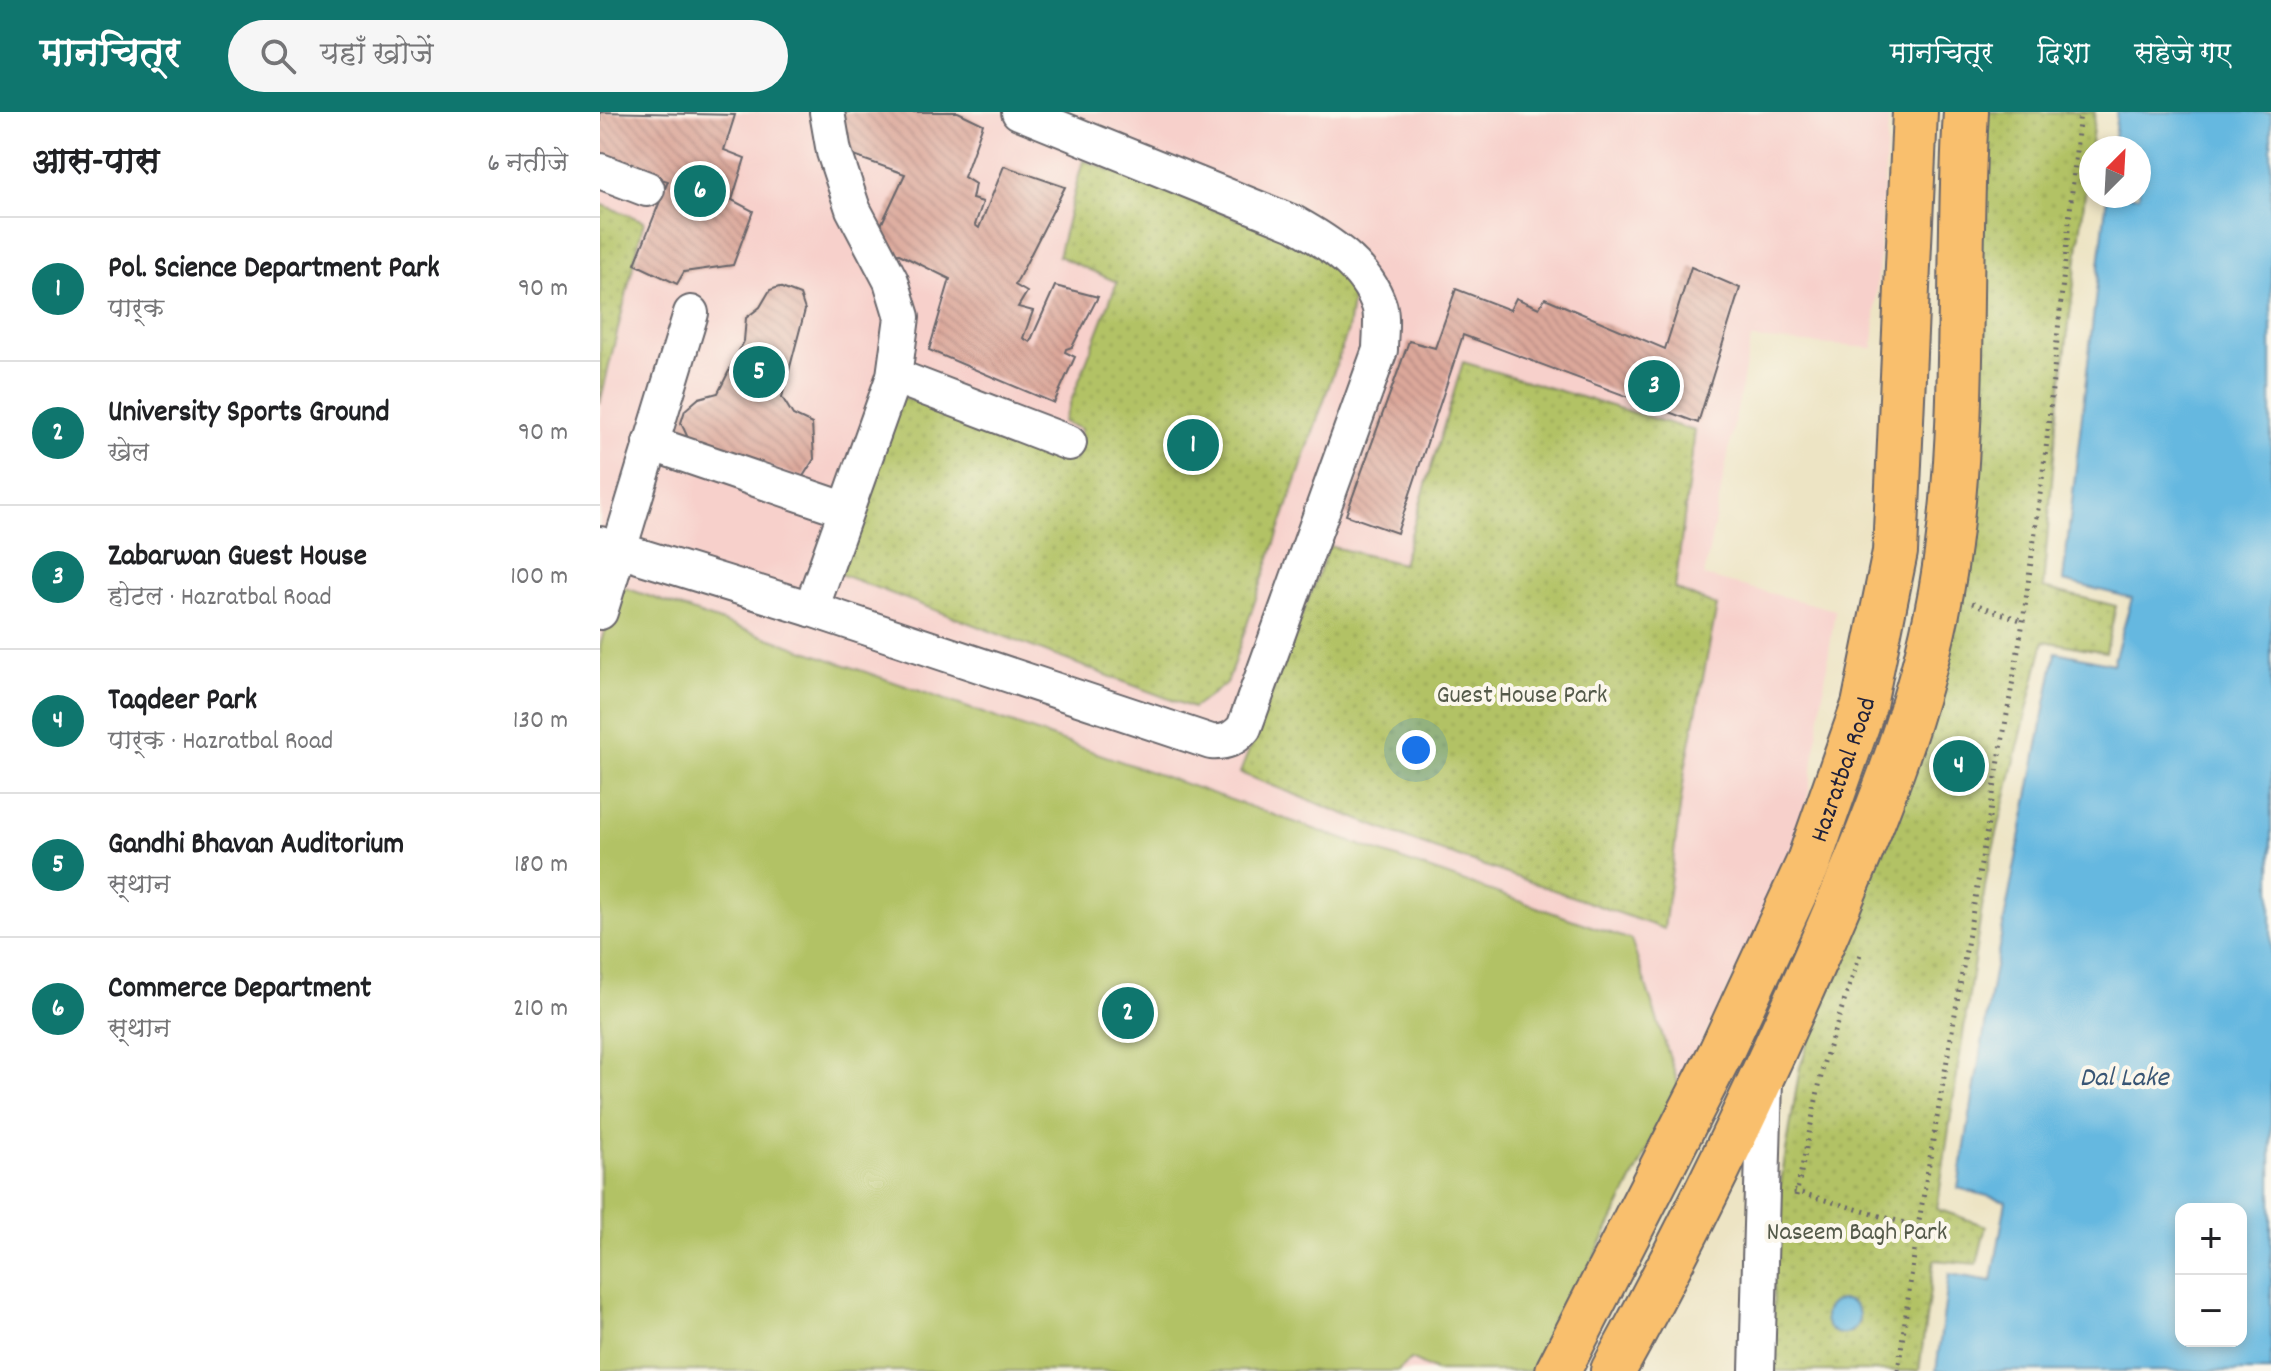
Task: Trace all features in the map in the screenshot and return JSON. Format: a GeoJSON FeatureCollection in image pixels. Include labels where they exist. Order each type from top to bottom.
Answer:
{"type":"FeatureCollection","features":[{"type":"Feature","properties":{"kind":"main road","name":"Hazratbal Road"},"geometry":{"type":"LineString","coordinates":[[1558,1371],[1721,1052],[1808,864],[1841,780],[1868,690],[1895,552],[1915,112]]}},
{"type":"Feature","properties":{"kind":"main road","name":"Hazratbal Road"},"geometry":{"type":"LineString","coordinates":[[1613,1371],[1765,1074],[1867,842],[1910,714],[1941,594],[1958,468],[1966,112]]}},
{"type":"Feature","properties":{"kind":"main road"},"geometry":{"type":"LineString","coordinates":[[1721,1052],[1765,1074]]}},
{"type":"Feature","properties":{"kind":"street"},"geometry":{"type":"LineString","coordinates":[[811,609],[844,509],[894,376],[902,317],[891,281],[853,209],[834,152],[827,112]]}},
{"type":"Feature","properties":{"kind":"street"},"geometry":{"type":"LineString","coordinates":[[609,547],[811,609],[1211,742],[1223,743],[1236,737],[1244,728],[1380,350],[1379,306],[1358,270],[1326,241],[1305,229],[1019,112]]}},
{"type":"Feature","properties":{"kind":"street"},"geometry":{"type":"LineString","coordinates":[[600,171],[647,189]]}},
{"type":"Feature","properties":{"kind":"street"},"geometry":{"type":"LineString","coordinates":[[600,612],[609,547],[650,443],[691,313]]}},
{"type":"Feature","properties":{"kind":"street"},"geometry":{"type":"LineString","coordinates":[[894,376],[1069,443]]}},
{"type":"Feature","properties":{"kind":"street"},"geometry":{"type":"LineString","coordinates":[[650,443],[844,509]]}},
{"type":"Feature","properties":{"kind":"street"},"geometry":{"type":"LineString","coordinates":[[1757,1371],[1765,1074]]}},
{"type":"Feature","properties":{"kind":"path"},"geometry":{"type":"LineString","coordinates":[[1898,1371],[1918,1227],[2023,622],[2046,449],[2080,112]]}},
{"type":"Feature","properties":{"kind":"path"},"geometry":{"type":"LineString","coordinates":[[1941,594],[2023,622]]}},
{"type":"Feature","properties":{"kind":"path"},"geometry":{"type":"LineString","coordinates":[[1762,1182],[1918,1227]]}},
{"type":"Feature","properties":{"kind":"shaded area"},"geometry":{"type":"Polygon","coordinates":[[[600,112],[1889,112],[1873,348],[1751,339],[1704,576],[1835,610],[1802,841],[1557,1332],[1533,1371],[600,1371],[600,112]]]}},
{"type":"Feature","properties":{"kind":"green space","name":"Naseem Bagh Park"},"geometry":{"type":"Polygon","coordinates":[[[1979,112],[2095,112],[2092,136],[2079,136],[2079,208],[2083,208],[2057,421],[2043,588],[2116,606],[2106,652],[2044,641],[1987,874],[1937,1209],[1986,1226],[1977,1264],[1934,1260],[1919,1371],[1772,1371],[1775,1218],[1800,1067],[1942,662],[1979,112]]]}},
{"type":"Feature","properties":{"kind":"green space"},"geometry":{"type":"Polygon","coordinates":[[[1083,160],[1289,238],[1326,259],[1353,295],[1348,330],[1227,683],[1193,708],[832,571],[895,394],[1075,461],[1081,429],[1063,422],[1117,282],[1058,256],[1083,160]]]}},
{"type":"Feature","properties":{"kind":"green space"},"geometry":{"type":"Polygon","coordinates":[[[600,204],[644,221],[600,403],[600,204]]]}},
{"type":"Feature","properties":{"kind":"green space","name":"Guest House Park"},"geometry":{"type":"Polygon","coordinates":[[[1463,362],[1695,431],[1675,589],[1717,606],[1685,770],[1664,929],[1411,840],[1240,773],[1329,546],[1402,564],[1463,362]]]}},
{"type":"Feature","properties":{"kind":"green space"},"geometry":{"type":"Polygon","coordinates":[[[617,585],[1631,940],[1679,1086],[1557,1332],[1533,1371],[1435,1371],[1411,1359],[1398,1371],[600,1371],[600,646],[617,585]]]}},
{"type":"Feature","properties":{"kind":"water","name":"Dal Lake"},"geometry":{"type":"Polygon","coordinates":[[[2117,112],[2271,112],[2271,1371],[1936,1371],[1949,1274],[1992,1281],[2006,1201],[1958,1188],[1993,978],[2056,652],[2113,664],[2132,598],[2063,581],[2106,208],[2151,208],[2151,136],[2114,136],[2117,112]]]}},
{"type":"Feature","properties":{"kind":"water"},"geometry":{"type":"Polygon","coordinates":[[[1842,1300],[1854,1305],[1859,1317],[1854,1329],[1842,1334],[1830,1329],[1825,1317],[1830,1305],[1842,1300]]]}},
{"type":"Feature","properties":{"kind":"building"},"geometry":{"type":"Polygon","coordinates":[[[600,112],[735,115],[724,150],[745,158],[732,200],[753,211],[733,265],[684,272],[677,284],[635,264],[668,181],[600,159],[600,112]]]}},
{"type":"Feature","properties":{"kind":"building"},"geometry":{"type":"Polygon","coordinates":[[[834,112],[958,112],[983,124],[964,177],[975,184],[972,199],[983,202],[975,225],[979,228],[1004,166],[1065,187],[1015,285],[1027,292],[1018,307],[1033,311],[1023,338],[1030,342],[1055,286],[1098,297],[1072,347],[1066,349],[1065,352],[1075,357],[1054,403],[929,350],[950,279],[883,246],[881,225],[905,174],[854,156],[845,148],[834,112]]]}},
{"type":"Feature","properties":{"kind":"building"},"geometry":{"type":"Polygon","coordinates":[[[1691,267],[1740,288],[1698,423],[1463,335],[1397,533],[1346,515],[1409,341],[1435,348],[1456,289],[1510,310],[1516,298],[1539,308],[1545,298],[1665,349],[1691,267]]]}},
{"type":"Feature","properties":{"kind":"building"},"geometry":{"type":"Polygon","coordinates":[[[779,287],[800,295],[805,310],[782,397],[793,415],[812,424],[814,459],[802,478],[688,438],[681,423],[685,410],[699,398],[718,393],[744,341],[746,318],[760,307],[770,290],[779,287]]]}},
{"type":"Feature","properties":{"kind":"place","name":"Commerce Department"},"geometry":{"type":"Point","coordinates":[700,191]}},
{"type":"Feature","properties":{"kind":"place","name":"Gandhi Bhavan Auditorium"},"geometry":{"type":"Point","coordinates":[759,372]}},
{"type":"Feature","properties":{"kind":"place","name":"Zabarwan Guest House"},"geometry":{"type":"Point","coordinates":[1654,386]}},
{"type":"Feature","properties":{"kind":"place","name":"Pol. Science Department Park"},"geometry":{"type":"Point","coordinates":[1193,445]}},
{"type":"Feature","properties":{"kind":"place","name":"Taqdeer Park"},"geometry":{"type":"Point","coordinates":[1959,766]}},
{"type":"Feature","properties":{"kind":"place","name":"University Sports Ground"},"geometry":{"type":"Point","coordinates":[1128,1013]}}]}
